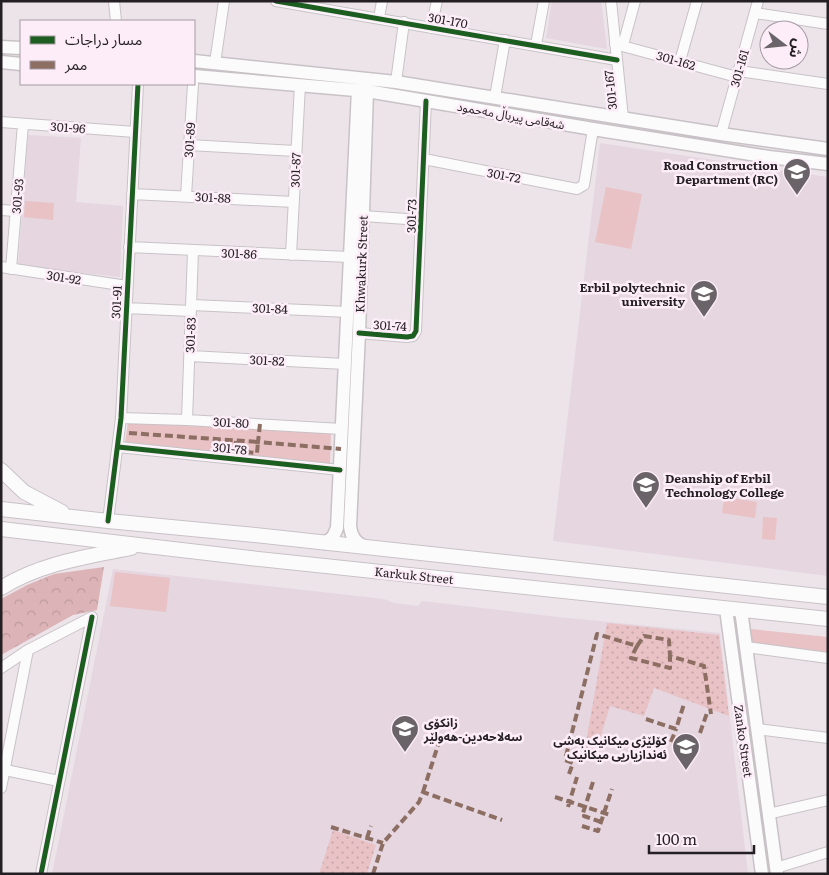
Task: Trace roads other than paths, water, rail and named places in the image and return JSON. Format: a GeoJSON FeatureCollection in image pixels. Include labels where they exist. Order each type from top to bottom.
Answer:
{"type":"FeatureCollection","features":[{"type":"Feature","properties":{"kind":"highway"},"geometry":{"type":"LineString","coordinates":[[1,470],[24,492],[52,508],[74,517]]}},
{"type":"Feature","properties":{"kind":"highway","name":"Karkuk Street"},"geometry":{"type":"LineString","coordinates":[[1,509],[828,597]]}},
{"type":"Feature","properties":{"kind":"highway","name":"Karkuk Street"},"geometry":{"type":"LineString","coordinates":[[1,529],[828,620]]}},
{"type":"Feature","properties":{"kind":"highway"},"geometry":{"type":"LineString","coordinates":[[1,588],[21,576],[58,563],[144,546]]}},
{"type":"Feature","properties":{"kind":"highway"},"geometry":{"type":"LineString","coordinates":[[504,585],[500,573],[507,563]]}},
{"type":"Feature","properties":{"kind":"main road"},"geometry":{"type":"LineString","coordinates":[[1,47],[20,48]]}},
{"type":"Feature","properties":{"kind":"main road","name":"شەقامی پیرباڵ مەحمود"},"geometry":{"type":"LineString","coordinates":[[195,61],[396,82],[721,134],[828,149]]}},
{"type":"Feature","properties":{"kind":"main road"},"geometry":{"type":"LineString","coordinates":[[1,62],[20,64]]}},
{"type":"Feature","properties":{"kind":"main road","name":"شەقامی پیرباڵ مەحمود"},"geometry":{"type":"LineString","coordinates":[[195,76],[363,91],[769,157],[828,164]]}},
{"type":"Feature","properties":{"kind":"main road","name":"Khwakurk Street"},"geometry":{"type":"LineString","coordinates":[[325,543],[333,538],[336,533],[348,312],[349,257],[363,91]]}},
{"type":"Feature","properties":{"kind":"main road","name":"Khwakurk Street"},"geometry":{"type":"LineString","coordinates":[[362,106],[363,216],[350,532],[355,541],[368,548]]}},
{"type":"Feature","properties":{"kind":"main road","name":"Zanko Street"},"geometry":{"type":"LineString","coordinates":[[726,609],[762,874]]}},
{"type":"Feature","properties":{"kind":"main road","name":"Zanko Street"},"geometry":{"type":"LineString","coordinates":[[741,610],[776,871]]}},
{"type":"Feature","properties":{"kind":"street"},"geometry":{"type":"LineString","coordinates":[[114,1],[116,20]]}},
{"type":"Feature","properties":{"kind":"street"},"geometry":{"type":"LineString","coordinates":[[215,63],[224,1]]}},
{"type":"Feature","properties":{"kind":"street","name":"301-170"},"geometry":{"type":"LineString","coordinates":[[276,1],[617,60]]}},
{"type":"Feature","properties":{"kind":"street"},"geometry":{"type":"LineString","coordinates":[[379,18],[382,1]]}},
{"type":"Feature","properties":{"kind":"street"},"geometry":{"type":"LineString","coordinates":[[431,28],[437,1]]}},
{"type":"Feature","properties":{"kind":"street"},"geometry":{"type":"LineString","coordinates":[[536,45],[544,1]]}},
{"type":"Feature","properties":{"kind":"street","name":"301-167"},"geometry":{"type":"LineString","coordinates":[[611,1],[619,45],[617,60],[623,118]]}},
{"type":"Feature","properties":{"kind":"street"},"geometry":{"type":"LineString","coordinates":[[619,45],[635,1]]}},
{"type":"Feature","properties":{"kind":"street"},"geometry":{"type":"LineString","coordinates":[[680,61],[697,1]]}},
{"type":"Feature","properties":{"kind":"street","name":"301-161"},"geometry":{"type":"LineString","coordinates":[[721,134],[758,1]]}},
{"type":"Feature","properties":{"kind":"street"},"geometry":{"type":"LineString","coordinates":[[754,13],[828,24]]}},
{"type":"Feature","properties":{"kind":"street"},"geometry":{"type":"LineString","coordinates":[[396,82],[404,22]]}},
{"type":"Feature","properties":{"kind":"street"},"geometry":{"type":"LineString","coordinates":[[495,97],[505,40]]}},
{"type":"Feature","properties":{"kind":"street","name":"301-162"},"geometry":{"type":"LineString","coordinates":[[619,45],[738,74],[828,84]]}},
{"type":"Feature","properties":{"kind":"street","name":"301-91"},"geometry":{"type":"LineString","coordinates":[[108,521],[121,418],[126,286],[138,85]]}},
{"type":"Feature","properties":{"kind":"street","name":"301-89"},"geometry":{"type":"LineString","coordinates":[[186,196],[193,85]]}},
{"type":"Feature","properties":{"kind":"street","name":"301-87"},"geometry":{"type":"LineString","coordinates":[[291,255],[300,85]]}},
{"type":"Feature","properties":{"kind":"street","name":"301-73"},"geometry":{"type":"LineString","coordinates":[[416,331],[426,101]]}},
{"type":"Feature","properties":{"kind":"street","name":"301-96"},"geometry":{"type":"LineString","coordinates":[[1,122],[135,132]]}},
{"type":"Feature","properties":{"kind":"street","name":"301-93"},"geometry":{"type":"LineString","coordinates":[[6,268],[16,211],[23,124]]}},
{"type":"Feature","properties":{"kind":"street","name":"301-72"},"geometry":{"type":"LineString","coordinates":[[424,159],[577,189],[584,185],[593,129]]}},
{"type":"Feature","properties":{"kind":"street"},"geometry":{"type":"LineString","coordinates":[[189,146],[296,151]]}},
{"type":"Feature","properties":{"kind":"street","name":"301-88"},"geometry":{"type":"LineString","coordinates":[[132,194],[294,202]]}},
{"type":"Feature","properties":{"kind":"street"},"geometry":{"type":"LineString","coordinates":[[1,210],[16,211]]}},
{"type":"Feature","properties":{"kind":"street"},"geometry":{"type":"LineString","coordinates":[[363,216],[421,220]]}},
{"type":"Feature","properties":{"kind":"street","name":"301-86"},"geometry":{"type":"LineString","coordinates":[[129,248],[349,257]]}},
{"type":"Feature","properties":{"kind":"street","name":"301-83"},"geometry":{"type":"LineString","coordinates":[[187,420],[193,251]]}},
{"type":"Feature","properties":{"kind":"street","name":"301-92"},"geometry":{"type":"LineString","coordinates":[[6,268],[126,286]]}},
{"type":"Feature","properties":{"kind":"street","name":"301-84"},"geometry":{"type":"LineString","coordinates":[[126,308],[348,312]]}},
{"type":"Feature","properties":{"kind":"street","name":"301-74"},"geometry":{"type":"LineString","coordinates":[[359,333],[407,337],[413,336],[416,331]]}},
{"type":"Feature","properties":{"kind":"street","name":"301-82"},"geometry":{"type":"LineString","coordinates":[[190,356],[345,364]]}},
{"type":"Feature","properties":{"kind":"street","name":"301-80"},"geometry":{"type":"LineString","coordinates":[[121,418],[342,429]]}},
{"type":"Feature","properties":{"kind":"street","name":"301-78"},"geometry":{"type":"LineString","coordinates":[[118,447],[340,470]]}},
{"type":"Feature","properties":{"kind":"street"},"geometry":{"type":"LineString","coordinates":[[1,668],[28,650],[92,618],[41,874]]}},
{"type":"Feature","properties":{"kind":"street"},"geometry":{"type":"LineString","coordinates":[[746,647],[828,658]]}},
{"type":"Feature","properties":{"kind":"street"},"geometry":{"type":"LineString","coordinates":[[1,788],[5,770],[6,743],[28,650]]}},
{"type":"Feature","properties":{"kind":"street"},"geometry":{"type":"LineString","coordinates":[[757,729],[828,738]]}},
{"type":"Feature","properties":{"kind":"street"},"geometry":{"type":"LineString","coordinates":[[5,770],[60,781]]}},
{"type":"Feature","properties":{"kind":"street"},"geometry":{"type":"LineString","coordinates":[[768,814],[828,800]]}},
{"type":"Feature","properties":{"kind":"street"},"geometry":{"type":"LineString","coordinates":[[776,871],[828,852]]}},
{"type":"Feature","properties":{"kind":"place","name":"Road Construction Department (RC)"},"geometry":{"type":"Point","coordinates":[797,196]}},
{"type":"Feature","properties":{"kind":"place","name":"Erbil polytechnic university"},"geometry":{"type":"Point","coordinates":[704,318]}},
{"type":"Feature","properties":{"kind":"place","name":"Deanship of Erbil Technology College"},"geometry":{"type":"Point","coordinates":[646,509]}},
{"type":"Feature","properties":{"kind":"place","name":"زانکۆی سەلاحەدین-هەولێر"},"geometry":{"type":"Point","coordinates":[405,753]}},
{"type":"Feature","properties":{"kind":"place","name":"کۆلێژی میکانیک بەشی ئەندازیاریی میکانیک"},"geometry":{"type":"Point","coordinates":[686,771]}}]}
